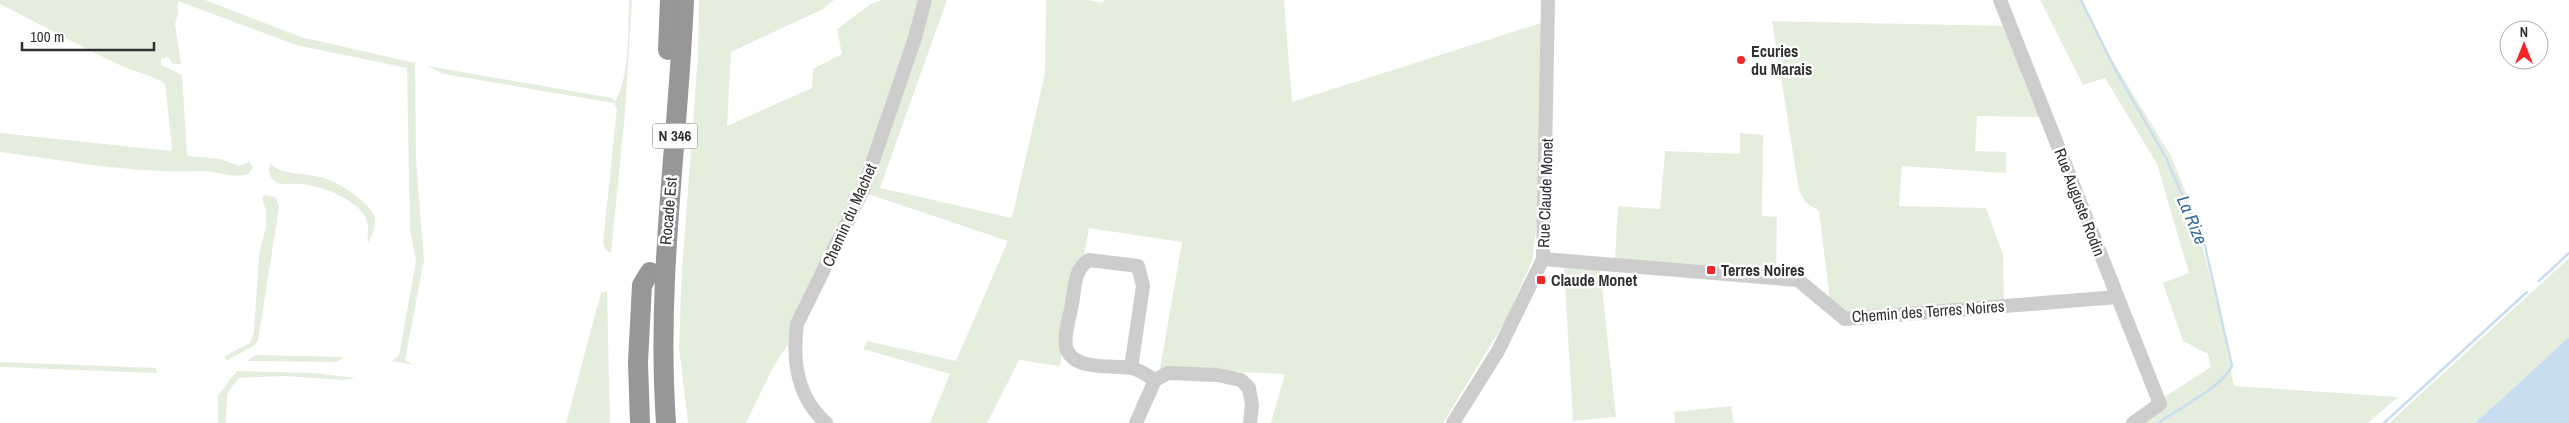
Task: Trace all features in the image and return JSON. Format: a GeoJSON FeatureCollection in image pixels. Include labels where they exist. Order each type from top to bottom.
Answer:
{"type":"FeatureCollection","features":[{"type":"Feature","properties":{"kind":"highway","name":"Rocade Est"},"geometry":{"type":"LineString","coordinates":[[666,423],[657,272],[670,0]]}},
{"type":"Feature","properties":{"kind":"highway","name":"Rocade Est"},"geometry":{"type":"LineString","coordinates":[[652,423],[648,332],[677,120],[684,0]]}},
{"type":"Feature","properties":{"kind":"highway"},"geometry":{"type":"LineString","coordinates":[[640,423],[638,362],[642,285],[657,272],[670,292],[679,423]]}},
{"type":"Feature","properties":{"kind":"street","name":"Chemin du Machet"},"geometry":{"type":"LineString","coordinates":[[826,423],[816,414],[802,391],[795,364],[794,347],[797,324],[864,190],[914,41],[925,0]]}},
{"type":"Feature","properties":{"kind":"street","name":"Rue Claude Monet"},"geometry":{"type":"LineString","coordinates":[[1454,423],[1498,351],[1543,259],[1548,0]]}},
{"type":"Feature","properties":{"kind":"street","name":"Rue Auguste Rodin"},"geometry":{"type":"LineString","coordinates":[[2000,0],[2160,404],[2133,423]]}},
{"type":"Feature","properties":{"kind":"street","name":"Chemin des Terres Noires"},"geometry":{"type":"LineString","coordinates":[[1543,259],[1798,280],[1845,319],[2117,297]]}},
{"type":"Feature","properties":{"kind":"street"},"geometry":{"type":"LineString","coordinates":[[1131,368],[1143,286],[1138,266],[1089,260],[1079,269],[1066,336],[1066,349],[1073,358],[1085,363],[1112,368],[1131,368],[1144,373],[1154,380]]}},
{"type":"Feature","properties":{"kind":"street"},"geometry":{"type":"LineString","coordinates":[[1136,423],[1154,380],[1168,373],[1217,375],[1241,380],[1249,388],[1252,405],[1250,423]]}},
{"type":"Feature","properties":{"kind":"green space"},"geometry":{"type":"Polygon","coordinates":[[[0,0],[205,0],[301,37],[415,63],[416,160],[424,260],[405,360],[414,365],[392,361],[399,355],[416,261],[410,230],[407,68],[296,45],[178,1],[178,13],[175,24],[181,64],[173,64],[168,57],[161,59],[161,65],[182,75],[187,156],[221,159],[239,166],[249,162],[253,167],[248,174],[236,175],[205,171],[124,168],[0,152],[0,133],[171,151],[172,147],[165,84],[91,51],[0,4],[0,0]]]}},
{"type":"Feature","properties":{"kind":"green space"},"geometry":{"type":"Polygon","coordinates":[[[629,0],[632,0],[625,113],[611,253],[605,250],[603,243],[617,108],[614,103],[444,74],[427,66],[612,98],[615,102],[620,92],[626,66],[629,0]]]}},
{"type":"Feature","properties":{"kind":"green space"},"geometry":{"type":"Polygon","coordinates":[[[699,0],[834,0],[823,9],[731,52],[727,126],[812,88],[813,69],[842,54],[837,29],[871,4],[882,0],[947,0],[880,188],[1012,218],[1045,73],[1046,0],[1088,0],[1103,3],[1104,0],[1284,0],[1292,102],[1541,23],[1539,207],[1532,261],[1506,320],[1443,423],[1271,423],[1285,374],[1160,369],[1182,242],[1089,228],[1084,255],[1075,265],[1060,366],[1019,360],[987,423],[930,423],[950,374],[863,349],[867,341],[956,361],[1008,241],[865,193],[806,316],[772,369],[746,423],[688,423],[679,347],[682,270],[698,56],[699,0]]]}},
{"type":"Feature","properties":{"kind":"green space"},"geometry":{"type":"Polygon","coordinates":[[[2040,0],[2082,0],[2106,50],[2171,156],[2194,213],[2221,320],[2234,386],[2398,397],[2368,423],[2124,423],[2211,367],[2208,354],[2183,341],[2163,283],[2189,273],[2157,164],[2105,78],[2083,85],[2040,0]]]}},
{"type":"Feature","properties":{"kind":"green space"},"geometry":{"type":"Polygon","coordinates":[[[1772,21],[2006,26],[2041,117],[1977,116],[1975,151],[2006,152],[2006,173],[1902,166],[1899,206],[1986,208],[2003,255],[2004,304],[1854,316],[1830,300],[1819,211],[1806,203],[1799,191],[1772,21]]]}},
{"type":"Feature","properties":{"kind":"green space"},"geometry":{"type":"Polygon","coordinates":[[[1740,133],[1763,135],[1762,216],[1777,217],[1776,274],[1615,260],[1618,206],[1660,209],[1665,151],[1740,154],[1740,133]]]}},
{"type":"Feature","properties":{"kind":"green space"},"geometry":{"type":"Polygon","coordinates":[[[270,163],[282,170],[329,180],[355,195],[367,205],[375,216],[375,228],[368,243],[367,219],[353,204],[345,198],[318,187],[278,183],[270,174],[270,163]]]}},
{"type":"Feature","properties":{"kind":"green space"},"geometry":{"type":"Polygon","coordinates":[[[264,195],[276,197],[279,208],[258,340],[255,345],[228,360],[225,359],[225,356],[250,343],[254,332],[259,255],[266,226],[266,210],[262,199],[264,195]]]}},
{"type":"Feature","properties":{"kind":"green space"},"geometry":{"type":"Polygon","coordinates":[[[2569,258],[2569,337],[2475,423],[2389,423],[2569,258]]]}},
{"type":"Feature","properties":{"kind":"green space"},"geometry":{"type":"Polygon","coordinates":[[[1564,267],[1600,269],[1616,417],[1573,421],[1564,267]]]}},
{"type":"Feature","properties":{"kind":"green space"},"geometry":{"type":"Polygon","coordinates":[[[607,291],[610,423],[566,423],[601,293],[607,291]]]}},
{"type":"Feature","properties":{"kind":"green space"},"geometry":{"type":"Polygon","coordinates":[[[256,355],[344,357],[337,362],[247,361],[256,355]]]}},
{"type":"Feature","properties":{"kind":"green space"},"geometry":{"type":"Polygon","coordinates":[[[0,362],[156,368],[157,373],[0,367],[0,362]]]}},
{"type":"Feature","properties":{"kind":"green space"},"geometry":{"type":"Polygon","coordinates":[[[237,371],[314,373],[356,378],[343,380],[285,376],[239,378],[227,394],[226,423],[218,423],[218,395],[237,371]]]}},
{"type":"Feature","properties":{"kind":"green space"},"geometry":{"type":"Polygon","coordinates":[[[1731,406],[1734,423],[1675,423],[1674,412],[1731,406]]]}},
{"type":"Feature","properties":{"kind":"water"},"geometry":{"type":"Polygon","coordinates":[[[2569,337],[2569,423],[2475,423],[2569,337]]]}},
{"type":"Feature","properties":{"kind":"waterway","name":"La Rize"},"geometry":{"type":"LineString","coordinates":[[2081,0],[2116,71],[2166,158],[2205,246],[2232,366],[2227,374],[2209,390],[2158,423]]}},
{"type":"Feature","properties":{"kind":"waterway"},"geometry":{"type":"LineString","coordinates":[[2539,281],[2569,253]]}},
{"type":"Feature","properties":{"kind":"waterway"},"geometry":{"type":"LineString","coordinates":[[2384,423],[2527,292]]}},
{"type":"Feature","properties":{"kind":"place","name":"Ecuries du Marais"},"geometry":{"type":"Point","coordinates":[1741,60]}},
{"type":"Feature","properties":{"kind":"place","name":"Terres Noires"},"geometry":{"type":"Point","coordinates":[1711,270]}},
{"type":"Feature","properties":{"kind":"place","name":"Claude Monet"},"geometry":{"type":"Point","coordinates":[1541,280]}}]}
